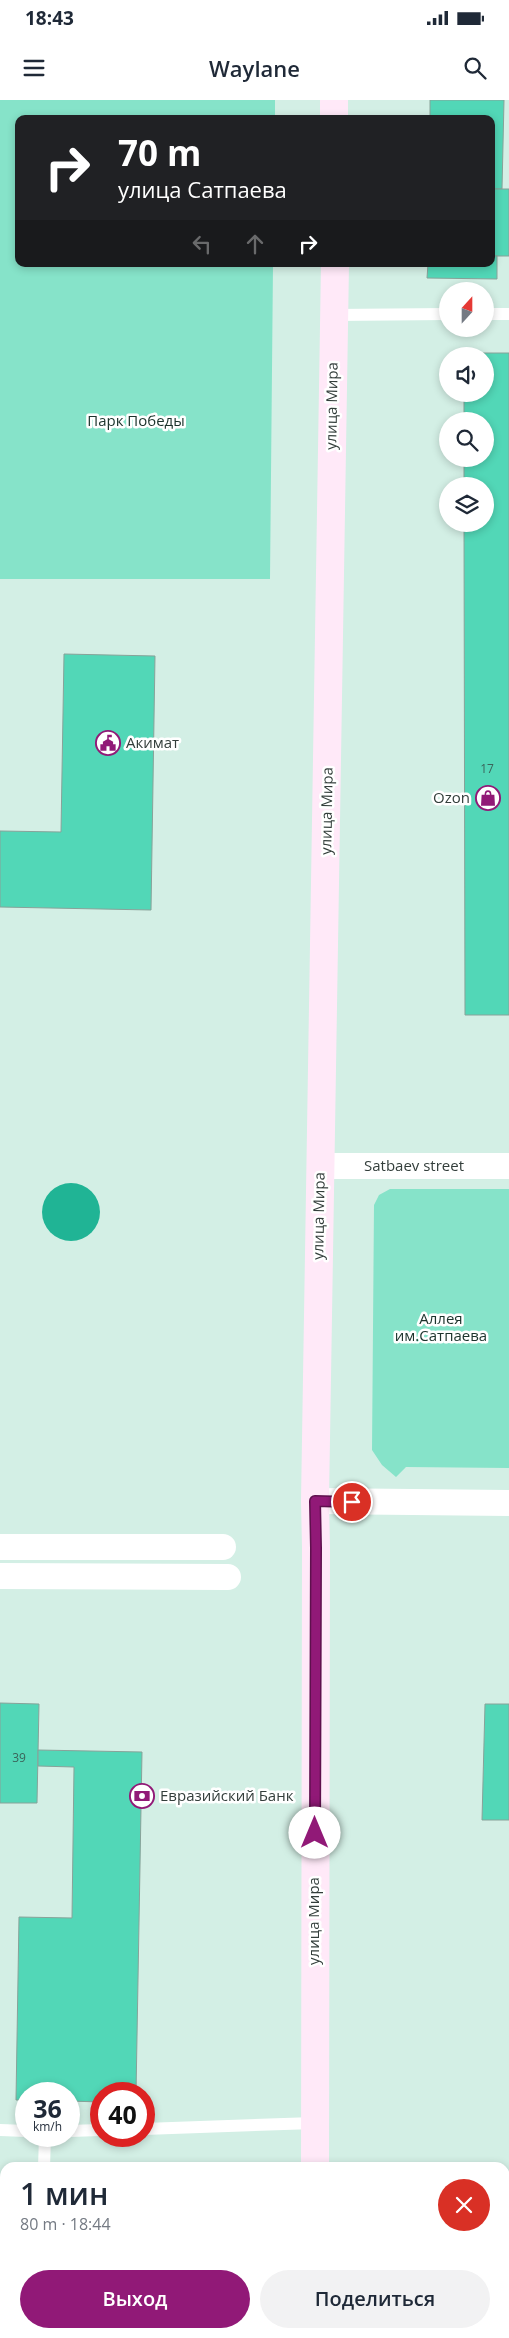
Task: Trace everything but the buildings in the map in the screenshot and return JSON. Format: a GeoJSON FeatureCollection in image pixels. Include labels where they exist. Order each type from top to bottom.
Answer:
{"type":"FeatureCollection","features":[{"type":"Feature","properties":{"kind":"street"},"geometry":{"type":"LineString","coordinates":[[334,100],[334,115]]}},
{"type":"Feature","properties":{"kind":"street","name":"улица Мира"},"geometry":{"type":"LineString","coordinates":[[315,2162],[315,1501],[335,267]]}},
{"type":"Feature","properties":{"kind":"street","name":"Satbaev street"},"geometry":{"type":"LineString","coordinates":[[320,1166],[509,1166]]}},
{"type":"Feature","properties":{"kind":"street"},"geometry":{"type":"LineString","coordinates":[[315,1501],[509,1503]]}},
{"type":"Feature","properties":{"kind":"street"},"geometry":{"type":"LineString","coordinates":[[0,1547],[223,1547]]}},
{"type":"Feature","properties":{"kind":"street"},"geometry":{"type":"LineString","coordinates":[[0,1576],[228,1577]]}},
{"type":"Feature","properties":{"kind":"lane"},"geometry":{"type":"LineString","coordinates":[[334,315],[439,314]]}},
{"type":"Feature","properties":{"kind":"lane"},"geometry":{"type":"LineString","coordinates":[[494,314],[509,314]]}},
{"type":"Feature","properties":{"kind":"lane"},"geometry":{"type":"LineString","coordinates":[[155,2129],[314,2123]]}},
{"type":"Feature","properties":{"kind":"lane"},"geometry":{"type":"LineString","coordinates":[[0,2130],[15,2131]]}},
{"type":"Feature","properties":{"kind":"lane"},"geometry":{"type":"LineString","coordinates":[[44,2147],[44,2162]]}},
{"type":"Feature","properties":{"kind":"green space","name":"Парк Победы"},"geometry":{"type":"Polygon","coordinates":[[[0,100],[275,100],[275,115],[15,115],[15,267],[273,267],[270,579],[0,579],[0,100]]]}},
{"type":"Feature","properties":{"kind":"green space","name":"Аллея им.Сатпаева"},"geometry":{"type":"Polygon","coordinates":[[[390,1189],[509,1189],[509,1468],[406,1467],[396,1477],[382,1465],[372,1450],[374,1205],[379,1195],[390,1189]]]}},
{"type":"Feature","properties":{"kind":"shaded area"},"geometry":{"type":"Polygon","coordinates":[[[71,1183],[87,1188],[95,1196],[100,1212],[95,1228],[87,1236],[71,1241],[55,1236],[47,1228],[42,1212],[47,1196],[55,1188],[71,1183]]]}},
{"type":"Feature","properties":{"kind":"place","name":"Акимат"},"geometry":{"type":"Point","coordinates":[108,743]}},
{"type":"Feature","properties":{"kind":"place","name":"Ozon"},"geometry":{"type":"Point","coordinates":[488,798]}},
{"type":"Feature","properties":{"kind":"place","name":"Евразийский Банк"},"geometry":{"type":"Point","coordinates":[142,1796]}},
{"type":"Feature","properties":{"kind":"route"},"geometry":{"type":"LineString","coordinates":[[315,1833],[315,1501],[352,1502]]}}]}
